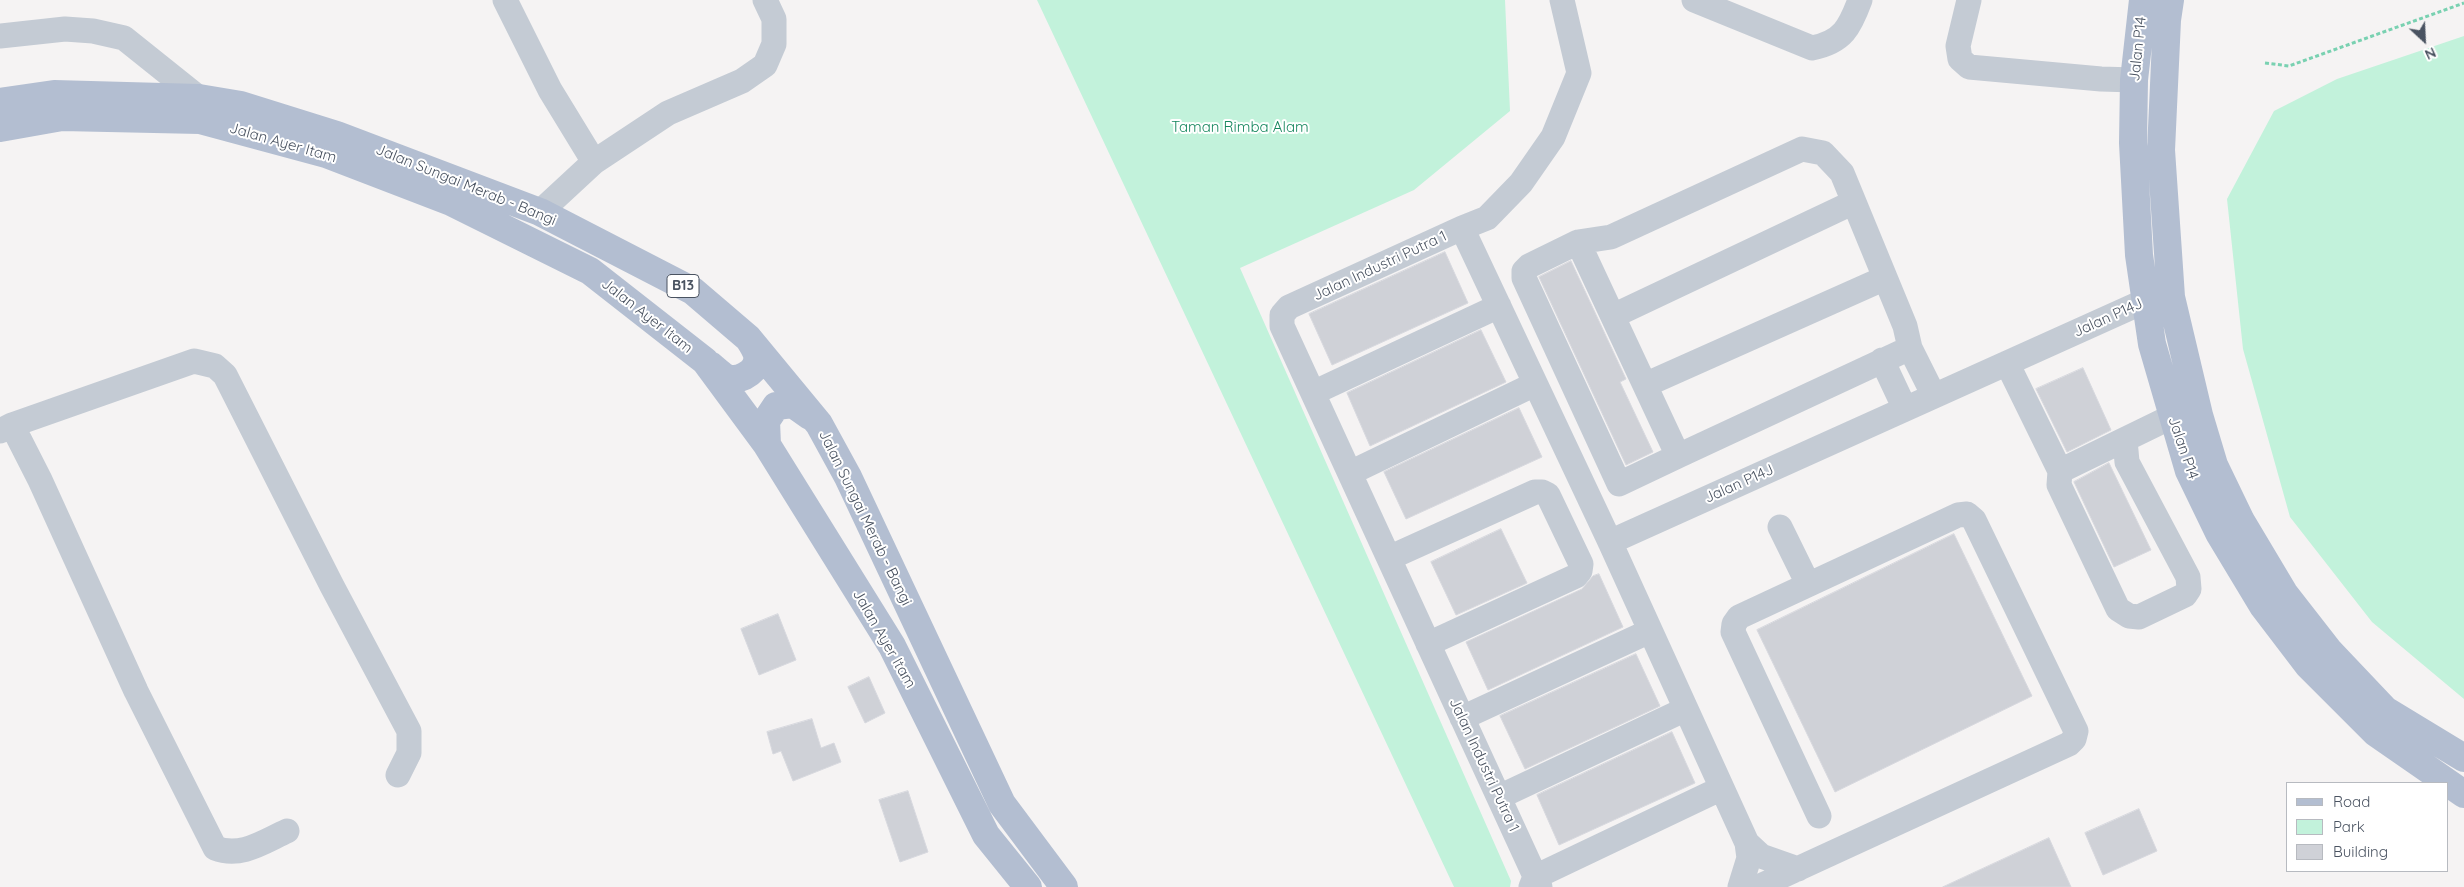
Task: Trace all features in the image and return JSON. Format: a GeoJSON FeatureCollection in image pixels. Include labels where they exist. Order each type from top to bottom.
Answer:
{"type":"FeatureCollection","features":[{"type":"Feature","properties":{"kind":"main road","name":"Jalan P14"},"geometry":{"type":"LineString","coordinates":[[2143,0],[2134,80],[2133,143],[2139,255],[2158,298],[2214,465],[2241,521],[2284,593],[2330,652],[2385,710],[2464,758]]}},
{"type":"Feature","properties":{"kind":"main road","name":"Jalan P14"},"geometry":{"type":"LineString","coordinates":[[2170,0],[2167,20],[2161,150],[2158,298],[2152,344],[2171,417],[2189,471],[2219,533],[2263,606],[2308,665],[2376,733],[2447,782]]}},
{"type":"Feature","properties":{"kind":"main road","name":"Jalan Sungai Merab - Bangi"},"geometry":{"type":"LineString","coordinates":[[0,102],[54,94],[199,98],[241,105],[337,134],[540,212],[693,291],[748,338],[819,424],[848,478],[1002,804],[1064,887]]}},
{"type":"Feature","properties":{"kind":"main road","name":"Jalan Ayer Itam"},"geometry":{"type":"LineString","coordinates":[[0,128],[62,117],[200,120],[326,154],[451,202],[590,271],[705,361],[767,445],[892,646],[986,835],[1028,887]]}},
{"type":"Feature","properties":{"kind":"main road"},"geometry":{"type":"LineString","coordinates":[[705,361],[725,377],[734,379],[744,377],[752,371],[757,361],[756,351],[748,338]]}},
{"type":"Feature","properties":{"kind":"main road"},"geometry":{"type":"LineString","coordinates":[[767,445],[766,421],[776,406],[793,404],[819,424]]}},
{"type":"Feature","properties":{"kind":"main road","name":"Jalan P14"},"geometry":{"type":"LineString","coordinates":[[2449,784],[2464,794]]}},
{"type":"Feature","properties":{"kind":"street"},"geometry":{"type":"LineString","coordinates":[[505,0],[550,90],[594,162]]}},
{"type":"Feature","properties":{"kind":"street"},"geometry":{"type":"LineString","coordinates":[[540,212],[594,162],[668,114],[742,81],[765,65],[774,44],[774,19],[765,0]]}},
{"type":"Feature","properties":{"kind":"street"},"geometry":{"type":"LineString","coordinates":[[1462,228],[1486,218],[1521,184],[1553,137],[1579,74],[1562,0]]}},
{"type":"Feature","properties":{"kind":"street"},"geometry":{"type":"LineString","coordinates":[[1694,0],[1812,48],[1826,45],[1839,38],[1852,23],[1860,0]]}},
{"type":"Feature","properties":{"kind":"street"},"geometry":{"type":"LineString","coordinates":[[1969,0],[1958,46],[1960,59],[1969,67],[2101,79],[2134,80]]}},
{"type":"Feature","properties":{"kind":"street"},"geometry":{"type":"LineString","coordinates":[[0,36],[65,29],[93,31],[124,38],[199,98]]}},
{"type":"Feature","properties":{"kind":"street"},"geometry":{"type":"LineString","coordinates":[[1910,348],[1618,484],[1524,278],[1524,271],[1529,266],[1578,242],[1611,237],[1802,149],[1823,153],[1842,173],[1905,326],[1910,348],[1934,396]]}},
{"type":"Feature","properties":{"kind":"street"},"geometry":{"type":"LineString","coordinates":[[1613,316],[1854,202]]}},
{"type":"Feature","properties":{"kind":"street","name":"Jalan Industri Putra 1"},"geometry":{"type":"LineString","coordinates":[[1535,884],[1499,797],[1282,326],[1282,315],[1289,308],[1462,228],[1610,542]]}},
{"type":"Feature","properties":{"kind":"street"},"geometry":{"type":"LineString","coordinates":[[1578,242],[1678,456]]}},
{"type":"Feature","properties":{"kind":"street"},"geometry":{"type":"LineString","coordinates":[[1645,384],[1885,278]]}},
{"type":"Feature","properties":{"kind":"street","name":"Jalan P14J"},"geometry":{"type":"LineString","coordinates":[[1610,542],[2007,363],[2158,298]]}},
{"type":"Feature","properties":{"kind":"street"},"geometry":{"type":"LineString","coordinates":[[1313,393],[1499,306]]}},
{"type":"Feature","properties":{"kind":"street"},"geometry":{"type":"LineString","coordinates":[[1882,360],[1905,409]]}},
{"type":"Feature","properties":{"kind":"street"},"geometry":{"type":"LineString","coordinates":[[287,831],[244,850],[228,853],[215,848],[136,691],[40,480],[6,428],[194,361],[215,366],[226,375],[332,586],[409,731],[409,753],[398,775]]}},
{"type":"Feature","properties":{"kind":"street"},"geometry":{"type":"LineString","coordinates":[[2007,363],[2060,471],[2059,485],[2118,609],[2129,616],[2139,617],[2185,594],[2189,588],[2188,577],[2127,462],[2125,440]]}},
{"type":"Feature","properties":{"kind":"street"},"geometry":{"type":"LineString","coordinates":[[1350,473],[1535,384]]}},
{"type":"Feature","properties":{"kind":"street"},"geometry":{"type":"LineString","coordinates":[[2060,471],[2171,417]]}},
{"type":"Feature","properties":{"kind":"street"},"geometry":{"type":"LineString","coordinates":[[1389,558],[1535,492],[1542,492],[1548,495],[1581,564],[1580,571],[1576,576],[1428,644]]}},
{"type":"Feature","properties":{"kind":"street"},"geometry":{"type":"LineString","coordinates":[[1758,887],[2069,744],[2074,739],[2076,731],[1974,520],[1967,514],[1958,515],[1808,584],[1739,617],[1734,624],[1733,632],[1819,816]]}},
{"type":"Feature","properties":{"kind":"street"},"geometry":{"type":"LineString","coordinates":[[1780,527],[1808,584]]}},
{"type":"Feature","properties":{"kind":"street"},"geometry":{"type":"LineString","coordinates":[[1610,542],[1747,843],[1749,858],[1740,887]]}},
{"type":"Feature","properties":{"kind":"street"},"geometry":{"type":"LineString","coordinates":[[1462,718],[1650,631]]}},
{"type":"Feature","properties":{"kind":"street"},"geometry":{"type":"LineString","coordinates":[[1499,797],[1686,709]]}},
{"type":"Feature","properties":{"kind":"street"},"geometry":{"type":"LineString","coordinates":[[1535,884],[1722,788]]}},
{"type":"Feature","properties":{"kind":"street"},"geometry":{"type":"LineString","coordinates":[[1747,843],[1761,856],[1798,869]]}},
{"type":"Feature","properties":{"kind":"path"},"geometry":{"type":"LineString","coordinates":[[2266,63],[2289,66],[2464,3]]}},
{"type":"Feature","properties":{"kind":"green space","name":"Taman Rimba Alam"},"geometry":{"type":"Polygon","coordinates":[[[1037,0],[1505,0],[1510,111],[1414,190],[1240,268],[1511,881],[1510,887],[1454,887],[1037,0]]]}},
{"type":"Feature","properties":{"kind":"green space"},"geometry":{"type":"Polygon","coordinates":[[[2464,36],[2464,699],[2372,622],[2290,517],[2243,349],[2227,199],[2274,111],[2337,79],[2464,36]]]}},
{"type":"Feature","properties":{"kind":"building"},"geometry":{"type":"Polygon","coordinates":[[[1445,252],[1468,303],[1332,365],[1309,314],[1445,252]]]}},
{"type":"Feature","properties":{"kind":"building"},"geometry":{"type":"Polygon","coordinates":[[[1571,261],[1626,379],[1620,382],[1653,452],[1626,465],[1539,277],[1571,261]]]}},
{"type":"Feature","properties":{"kind":"building"},"geometry":{"type":"Polygon","coordinates":[[[1481,330],[1506,382],[1370,446],[1347,393],[1481,330]]]}},
{"type":"Feature","properties":{"kind":"building"},"geometry":{"type":"Polygon","coordinates":[[[2083,368],[2111,430],[2067,452],[2036,389],[2083,368]]]}},
{"type":"Feature","properties":{"kind":"building"},"geometry":{"type":"Polygon","coordinates":[[[1519,408],[1542,457],[1406,519],[1384,472],[1519,408]]]}},
{"type":"Feature","properties":{"kind":"building"},"geometry":{"type":"Polygon","coordinates":[[[2109,463],[2151,550],[2114,567],[2074,482],[2109,463]]]}},
{"type":"Feature","properties":{"kind":"building"},"geometry":{"type":"Polygon","coordinates":[[[1501,529],[1527,583],[1456,615],[1431,562],[1501,529]]]}},
{"type":"Feature","properties":{"kind":"building"},"geometry":{"type":"Polygon","coordinates":[[[1954,534],[2032,696],[1835,792],[1757,630],[1954,534]]]}},
{"type":"Feature","properties":{"kind":"building"},"geometry":{"type":"Polygon","coordinates":[[[1599,574],[1623,627],[1488,690],[1466,642],[1582,589],[1593,576],[1599,574]]]}},
{"type":"Feature","properties":{"kind":"building"},"geometry":{"type":"Polygon","coordinates":[[[778,614],[796,660],[759,675],[741,629],[778,614]]]}},
{"type":"Feature","properties":{"kind":"building"},"geometry":{"type":"Polygon","coordinates":[[[1636,654],[1660,706],[1525,769],[1500,716],[1636,654]]]}},
{"type":"Feature","properties":{"kind":"building"},"geometry":{"type":"Polygon","coordinates":[[[869,677],[885,713],[865,723],[848,687],[869,677]]]}},
{"type":"Feature","properties":{"kind":"building"},"geometry":{"type":"Polygon","coordinates":[[[812,719],[821,748],[834,743],[841,762],[793,781],[781,751],[773,754],[767,732],[812,719]]]}},
{"type":"Feature","properties":{"kind":"building"},"geometry":{"type":"Polygon","coordinates":[[[1672,732],[1695,783],[1559,845],[1537,795],[1672,732]]]}},
{"type":"Feature","properties":{"kind":"building"},"geometry":{"type":"Polygon","coordinates":[[[908,791],[928,852],[900,862],[879,800],[908,791]]]}},
{"type":"Feature","properties":{"kind":"building"},"geometry":{"type":"Polygon","coordinates":[[[2139,809],[2157,851],[2103,875],[2085,833],[2139,809]]]}},
{"type":"Feature","properties":{"kind":"building"},"geometry":{"type":"Polygon","coordinates":[[[2049,838],[2071,887],[1943,887],[2049,838]]]}}]}
